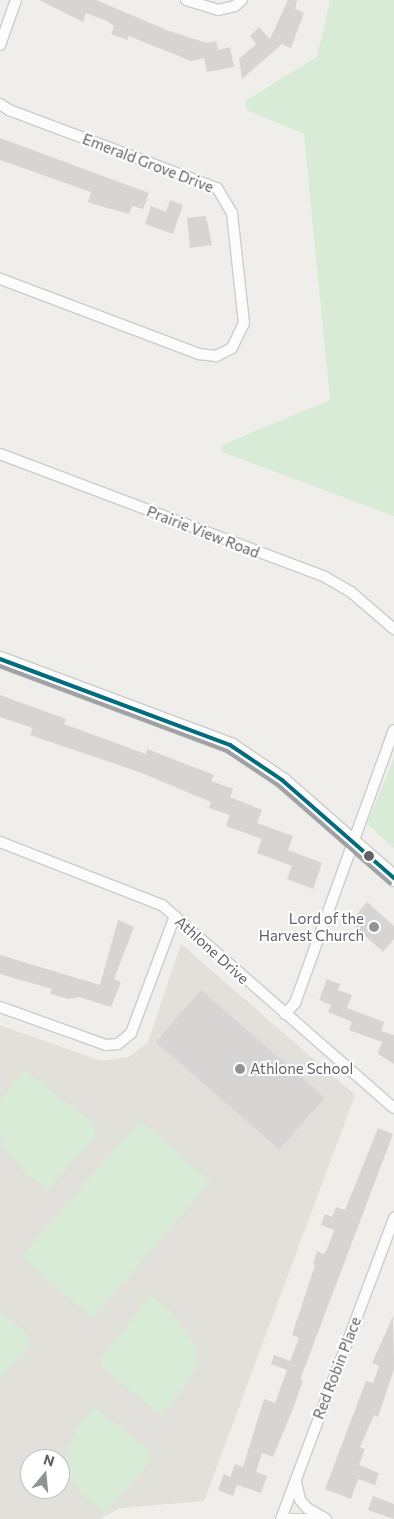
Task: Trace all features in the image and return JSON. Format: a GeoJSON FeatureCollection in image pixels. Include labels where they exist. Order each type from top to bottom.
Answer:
{"type":"FeatureCollection","features":[{"type":"Feature","properties":{"kind":"main road"},"geometry":{"type":"LineString","coordinates":[[0,659],[230,745],[270,770],[394,878]]}},
{"type":"Feature","properties":{"kind":"street"},"geometry":{"type":"LineString","coordinates":[[0,45],[16,0]]}},
{"type":"Feature","properties":{"kind":"street"},"geometry":{"type":"LineString","coordinates":[[186,0],[218,10],[235,6],[242,0]]}},
{"type":"Feature","properties":{"kind":"street","name":"Emerald Grove Drive"},"geometry":{"type":"LineString","coordinates":[[0,104],[9,110],[217,188],[232,213],[244,323],[232,348],[216,356],[204,355],[0,279]]}},
{"type":"Feature","properties":{"kind":"street","name":"Prairie View Road"},"geometry":{"type":"LineString","coordinates":[[0,454],[325,577],[350,592],[394,630]]}},
{"type":"Feature","properties":{"kind":"street"},"geometry":{"type":"LineString","coordinates":[[285,1014],[295,1003],[394,730]]}},
{"type":"Feature","properties":{"kind":"street","name":"Athlone Drive"},"geometry":{"type":"LineString","coordinates":[[0,842],[149,898],[175,916],[394,1108]]}},
{"type":"Feature","properties":{"kind":"street"},"geometry":{"type":"LineString","coordinates":[[0,1008],[106,1045],[118,1044],[131,1033],[175,916]]}},
{"type":"Feature","properties":{"kind":"street","name":"Red Robin Place"},"geometry":{"type":"LineString","coordinates":[[282,1519],[394,1218]]}},
{"type":"Feature","properties":{"kind":"street"},"geometry":{"type":"LineString","coordinates":[[296,1478],[300,1500],[307,1508],[326,1519]]}},
{"type":"Feature","properties":{"kind":"street"},"geometry":{"type":"LineString","coordinates":[[282,1519],[315,1519]]}},
{"type":"Feature","properties":{"kind":"shaded area"},"geometry":{"type":"Polygon","coordinates":[[[181,944],[355,1095],[204,1501],[120,1508],[100,1519],[0,1519],[0,1025],[101,1061],[129,1057],[148,1042],[181,944]]]}},
{"type":"Feature","properties":{"kind":"green space"},"geometry":{"type":"Polygon","coordinates":[[[330,0],[394,0],[394,516],[222,452],[222,445],[330,400],[304,134],[247,110],[245,101],[317,57],[330,0]]]}},
{"type":"Feature","properties":{"kind":"green space"},"geometry":{"type":"Polygon","coordinates":[[[394,758],[394,848],[367,824],[394,758]]]}},
{"type":"Feature","properties":{"kind":"green space"},"geometry":{"type":"Polygon","coordinates":[[[24,1070],[94,1123],[96,1137],[48,1189],[24,1172],[6,1151],[0,1134],[0,1100],[24,1070]]]}},
{"type":"Feature","properties":{"kind":"green space"},"geometry":{"type":"Polygon","coordinates":[[[140,1120],[211,1182],[92,1318],[21,1257],[140,1120]]]}},
{"type":"Feature","properties":{"kind":"green space"},"geometry":{"type":"Polygon","coordinates":[[[151,1295],[170,1310],[197,1347],[197,1365],[188,1382],[162,1416],[102,1367],[101,1359],[151,1295]]]}},
{"type":"Feature","properties":{"kind":"green space"},"geometry":{"type":"Polygon","coordinates":[[[0,1311],[29,1335],[30,1345],[0,1379],[0,1311]]]}},
{"type":"Feature","properties":{"kind":"green space"},"geometry":{"type":"Polygon","coordinates":[[[95,1407],[149,1450],[150,1463],[104,1513],[84,1496],[70,1478],[70,1449],[68,1449],[78,1425],[95,1407]]]}},
{"type":"Feature","properties":{"kind":"building"},"geometry":{"type":"Polygon","coordinates":[[[39,0],[96,0],[169,31],[207,43],[216,41],[218,50],[230,47],[234,67],[207,72],[204,58],[191,61],[129,36],[127,40],[111,34],[114,26],[107,21],[86,13],[83,22],[39,0]]]}},
{"type":"Feature","properties":{"kind":"building"},"geometry":{"type":"Polygon","coordinates":[[[288,0],[297,0],[295,9],[304,13],[291,48],[282,44],[242,79],[239,59],[256,44],[250,36],[259,27],[270,39],[288,0]]]}},
{"type":"Feature","properties":{"kind":"building"},"geometry":{"type":"Polygon","coordinates":[[[0,138],[149,193],[143,209],[132,206],[129,214],[88,202],[91,192],[0,160],[0,138]]]}},
{"type":"Feature","properties":{"kind":"building"},"geometry":{"type":"Polygon","coordinates":[[[170,200],[183,205],[173,234],[145,224],[151,206],[166,212],[170,200]]]}},
{"type":"Feature","properties":{"kind":"building"},"geometry":{"type":"Polygon","coordinates":[[[206,216],[212,245],[190,248],[187,218],[206,216]]]}},
{"type":"Feature","properties":{"kind":"building"},"geometry":{"type":"Polygon","coordinates":[[[0,695],[66,719],[64,724],[146,754],[147,749],[214,775],[211,781],[233,789],[230,797],[262,810],[257,823],[293,836],[288,850],[322,863],[313,889],[287,879],[292,866],[257,853],[262,839],[226,826],[230,815],[209,808],[211,802],[139,772],[30,735],[33,728],[0,717],[0,695]]]}},
{"type":"Feature","properties":{"kind":"building","name":"Lord of the Harvest Church"},"geometry":{"type":"Polygon","coordinates":[[[367,902],[394,926],[394,939],[383,952],[350,922],[367,902]]]}},
{"type":"Feature","properties":{"kind":"building"},"geometry":{"type":"Polygon","coordinates":[[[118,920],[134,927],[114,979],[121,982],[111,1007],[79,997],[68,999],[50,994],[52,989],[0,974],[0,955],[100,985],[118,920]]]}},
{"type":"Feature","properties":{"kind":"building"},"geometry":{"type":"Polygon","coordinates":[[[327,979],[340,984],[338,990],[352,995],[347,1008],[384,1022],[381,1031],[394,1035],[394,1064],[378,1054],[382,1042],[349,1030],[352,1022],[328,1012],[331,1005],[319,1000],[327,979]]]}},
{"type":"Feature","properties":{"kind":"building","name":"Athlone School"},"geometry":{"type":"Polygon","coordinates":[[[201,990],[325,1098],[280,1150],[156,1042],[201,990]]]}},
{"type":"Feature","properties":{"kind":"building"},"geometry":{"type":"Polygon","coordinates":[[[378,1128],[393,1134],[300,1380],[303,1381],[294,1406],[273,1457],[262,1453],[256,1472],[267,1476],[261,1493],[237,1485],[233,1496],[218,1490],[224,1474],[230,1477],[235,1464],[243,1467],[264,1399],[275,1403],[287,1370],[271,1364],[274,1355],[290,1361],[299,1338],[292,1335],[315,1265],[313,1264],[317,1251],[324,1254],[334,1230],[321,1225],[325,1214],[332,1217],[336,1207],[345,1210],[378,1128]]]}},
{"type":"Feature","properties":{"kind":"building"},"geometry":{"type":"Polygon","coordinates":[[[393,1316],[394,1369],[378,1417],[374,1415],[360,1447],[365,1449],[359,1465],[379,1473],[375,1485],[358,1479],[351,1499],[325,1489],[366,1381],[373,1383],[379,1366],[372,1363],[393,1316]]]}},
{"type":"Feature","properties":{"kind":"building"},"geometry":{"type":"Polygon","coordinates":[[[373,1496],[394,1504],[394,1519],[368,1510],[373,1496]]]}},
{"type":"Feature","properties":{"kind":"transit line"},"geometry":{"type":"LineString","coordinates":[[0,659],[230,745],[282,780],[394,878]]}},
{"type":"Feature","properties":{"kind":"transit line"},"geometry":{"type":"LineString","coordinates":[[0,666],[227,751],[278,785],[390,883]]}},
{"type":"Feature","properties":{"kind":"place","name":"Lord of the Harvest Church"},"geometry":{"type":"Point","coordinates":[374,927]}},
{"type":"Feature","properties":{"kind":"place","name":"Athlone School"},"geometry":{"type":"Point","coordinates":[240,1069]}}]}
